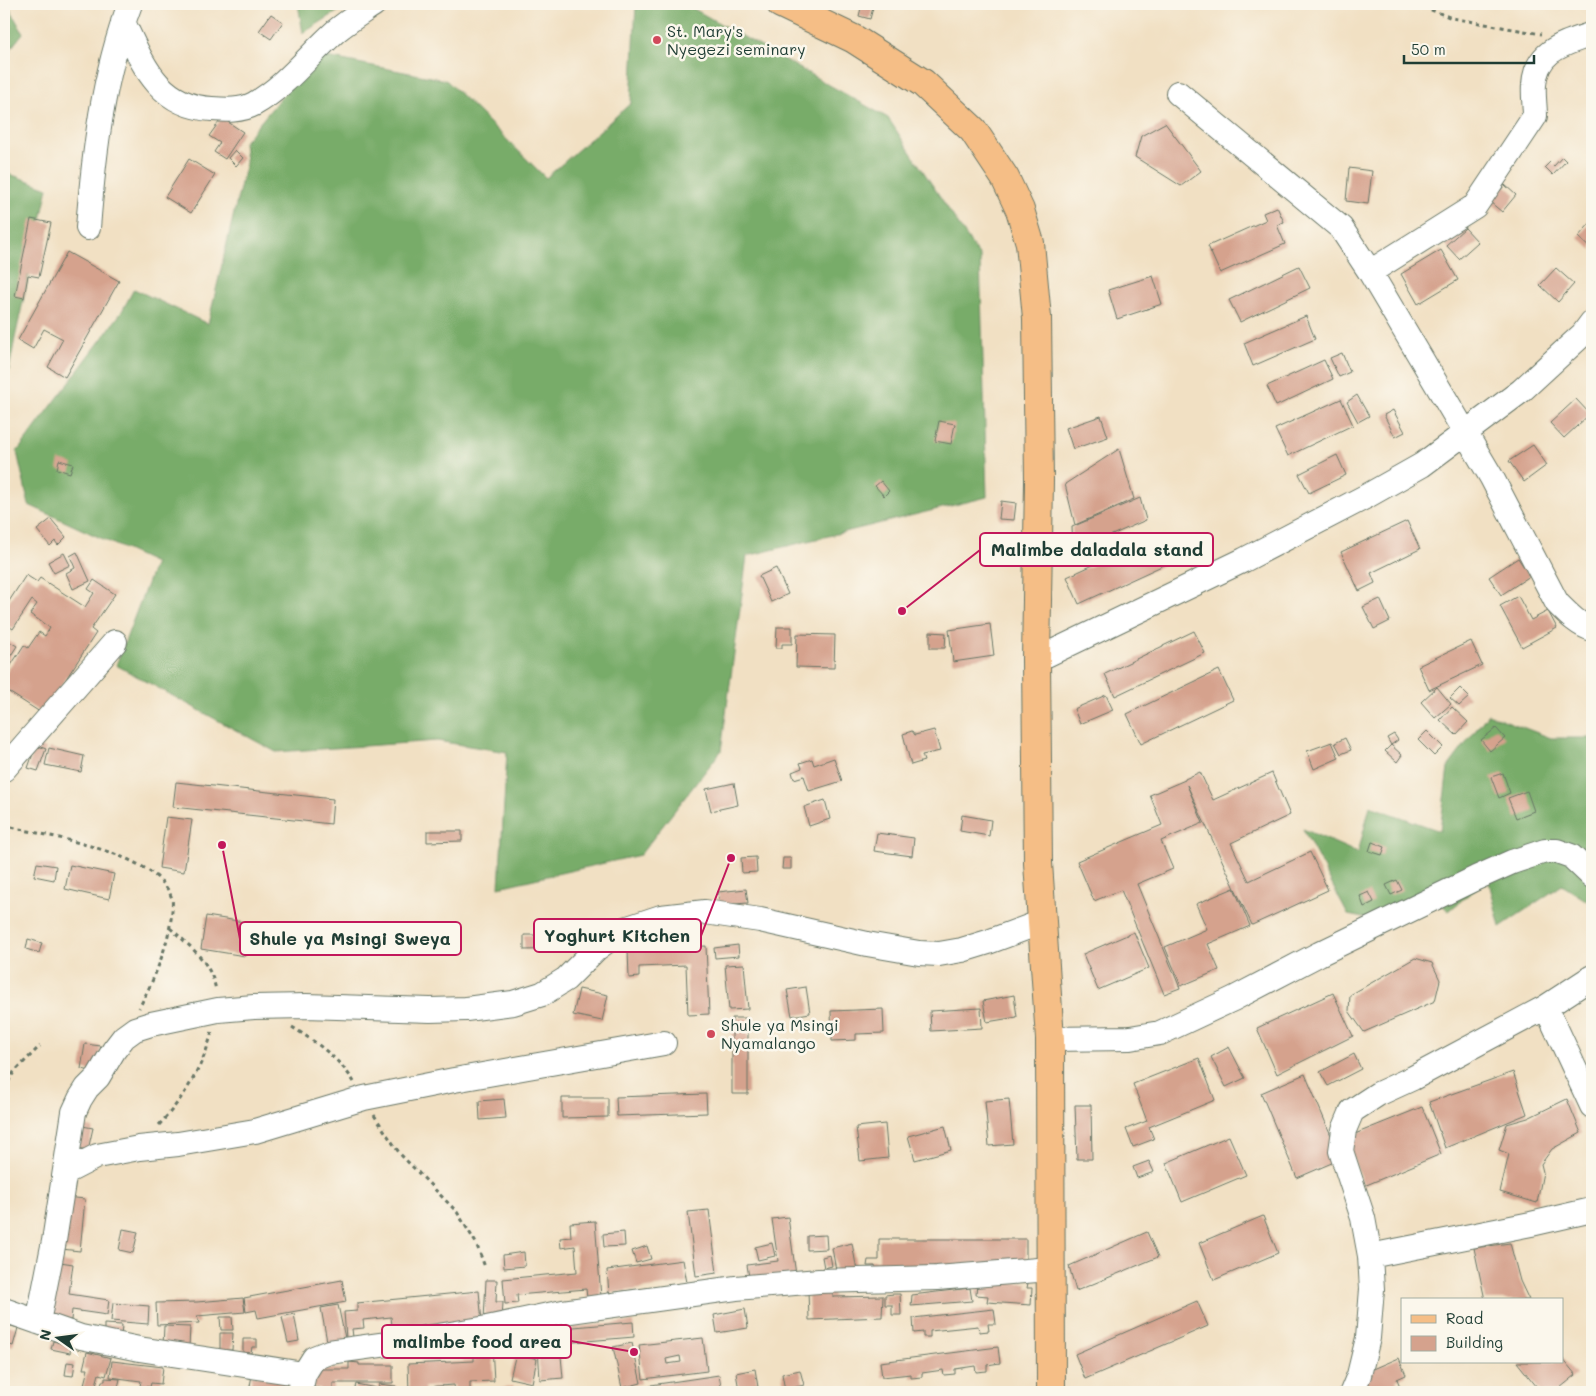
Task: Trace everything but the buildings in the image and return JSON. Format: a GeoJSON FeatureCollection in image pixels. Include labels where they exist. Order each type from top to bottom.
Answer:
{"type":"FeatureCollection","features":[{"type":"Feature","properties":{"kind":"main road"},"geometry":{"type":"LineString","coordinates":[[781,4],[854,39],[923,83],[973,130],[1005,178],[1020,210],[1030,243],[1037,318],[1039,481],[1036,660],[1038,863],[1050,1039],[1051,1392]]}},
{"type":"Feature","properties":{"kind":"street"},"geometry":{"type":"LineString","coordinates":[[126,13],[140,58],[158,85],[167,94],[183,103],[205,109],[231,110],[253,104],[277,87],[337,30],[374,4]]}},
{"type":"Feature","properties":{"kind":"street"},"geometry":{"type":"LineString","coordinates":[[88,228],[92,169],[108,77],[126,13]]}},
{"type":"Feature","properties":{"kind":"street"},"geometry":{"type":"LineString","coordinates":[[1370,272],[1475,206],[1535,116],[1534,86],[1536,68],[1548,53],[1565,43],[1592,34]]}},
{"type":"Feature","properties":{"kind":"street"},"geometry":{"type":"LineString","coordinates":[[1178,93],[1341,228],[1370,272],[1492,478],[1557,603],[1572,617],[1587,628],[1592,629]]}},
{"type":"Feature","properties":{"kind":"street"},"geometry":{"type":"LineString","coordinates":[[1036,660],[1244,560],[1422,466],[1521,391],[1583,334],[1592,322]]}},
{"type":"Feature","properties":{"kind":"street"},"geometry":{"type":"LineString","coordinates":[[4,769],[114,642]]}},
{"type":"Feature","properties":{"kind":"street"},"geometry":{"type":"LineString","coordinates":[[1050,1039],[1130,1038],[1160,1034],[1476,878],[1512,862],[1545,851],[1557,851],[1572,856],[1592,876]]}},
{"type":"Feature","properties":{"kind":"street"},"geometry":{"type":"LineString","coordinates":[[38,1322],[66,1172],[74,1112],[87,1088],[98,1077],[114,1050],[124,1037],[136,1029],[218,1010],[306,1006],[430,1010],[466,1009],[513,1003],[542,994],[566,978],[596,949],[622,930],[661,917],[705,912],[760,920],[867,944],[919,953],[938,954],[962,950],[988,942],[1042,922]]}},
{"type":"Feature","properties":{"kind":"street"},"geometry":{"type":"LineString","coordinates":[[1352,1392],[1359,1375],[1368,1338],[1372,1289],[1370,1256],[1363,1218],[1341,1152],[1344,1130],[1352,1111],[1378,1094],[1413,1078],[1546,1007],[1592,977]]}},
{"type":"Feature","properties":{"kind":"street"},"geometry":{"type":"LineString","coordinates":[[1546,1007],[1592,1106]]}},
{"type":"Feature","properties":{"kind":"street"},"geometry":{"type":"LineString","coordinates":[[66,1172],[97,1156],[255,1131],[364,1098],[664,1043]]}},
{"type":"Feature","properties":{"kind":"street"},"geometry":{"type":"LineString","coordinates":[[1370,1256],[1531,1224],[1591,1208]]}},
{"type":"Feature","properties":{"kind":"street"},"geometry":{"type":"LineString","coordinates":[[4,1310],[81,1337],[302,1383],[314,1358],[329,1352],[395,1344],[478,1330],[563,1312],[736,1288],[819,1281],[937,1278],[1050,1269]]}},
{"type":"Feature","properties":{"kind":"path"},"geometry":{"type":"LineString","coordinates":[[1416,4],[1452,18],[1538,33],[1565,43]]}},
{"type":"Feature","properties":{"kind":"path"},"geometry":{"type":"LineString","coordinates":[[4,825],[89,845],[116,854],[148,870],[164,883],[173,900],[170,928],[158,966],[124,1037]]}},
{"type":"Feature","properties":{"kind":"path"},"geometry":{"type":"LineString","coordinates":[[138,1148],[179,1100],[196,1072],[209,1044],[218,1010],[215,988],[206,964],[170,928]]}},
{"type":"Feature","properties":{"kind":"path"},"geometry":{"type":"LineString","coordinates":[[288,1025],[314,1040],[332,1055],[350,1075],[382,1129],[400,1154],[457,1212],[476,1243],[485,1267]]}},
{"type":"Feature","properties":{"kind":"path"},"geometry":{"type":"LineString","coordinates":[[4,1089],[14,1072],[40,1046]]}},
{"type":"Feature","properties":{"kind":"green space"},"geometry":{"type":"Polygon","coordinates":[[[4,4],[7,4],[23,33],[4,57],[4,4]]]}},
{"type":"Feature","properties":{"kind":"green space"},"geometry":{"type":"Polygon","coordinates":[[[298,4],[350,4],[303,33],[298,4]]]}},
{"type":"Feature","properties":{"kind":"green space"},"geometry":{"type":"Polygon","coordinates":[[[636,4],[685,4],[888,118],[980,257],[987,497],[747,556],[721,751],[640,855],[499,887],[507,752],[437,741],[276,752],[116,665],[155,563],[29,505],[17,452],[121,313],[134,289],[208,324],[246,162],[244,142],[316,55],[446,80],[546,178],[631,103],[636,4]]]}},
{"type":"Feature","properties":{"kind":"green space"},"geometry":{"type":"Polygon","coordinates":[[[4,172],[48,188],[4,397],[4,172]]]}},
{"type":"Feature","properties":{"kind":"green space"},"geometry":{"type":"Polygon","coordinates":[[[1488,714],[1551,738],[1592,738],[1592,857],[1575,849],[1592,878],[1592,904],[1562,885],[1500,927],[1488,878],[1449,911],[1428,893],[1378,921],[1348,915],[1303,829],[1358,853],[1370,806],[1440,831],[1448,767],[1488,714]]]}},
{"type":"Feature","properties":{"kind":"place","name":"St. Mary's Nyegezi seminary"},"geometry":{"type":"Point","coordinates":[657,40]}},
{"type":"Feature","properties":{"kind":"place","name":"Malimbe daladala stand"},"geometry":{"type":"Point","coordinates":[902,611]}},
{"type":"Feature","properties":{"kind":"place","name":"Shule ya Msingi Sweya"},"geometry":{"type":"Point","coordinates":[222,845]}},
{"type":"Feature","properties":{"kind":"place","name":"Yoghurt Kitchen"},"geometry":{"type":"Point","coordinates":[731,858]}},
{"type":"Feature","properties":{"kind":"place","name":"Shule ya Msingi Nyamalango"},"geometry":{"type":"Point","coordinates":[711,1034]}},
{"type":"Feature","properties":{"kind":"place","name":"malimbe food area"},"geometry":{"type":"Point","coordinates":[634,1352]}}]}
